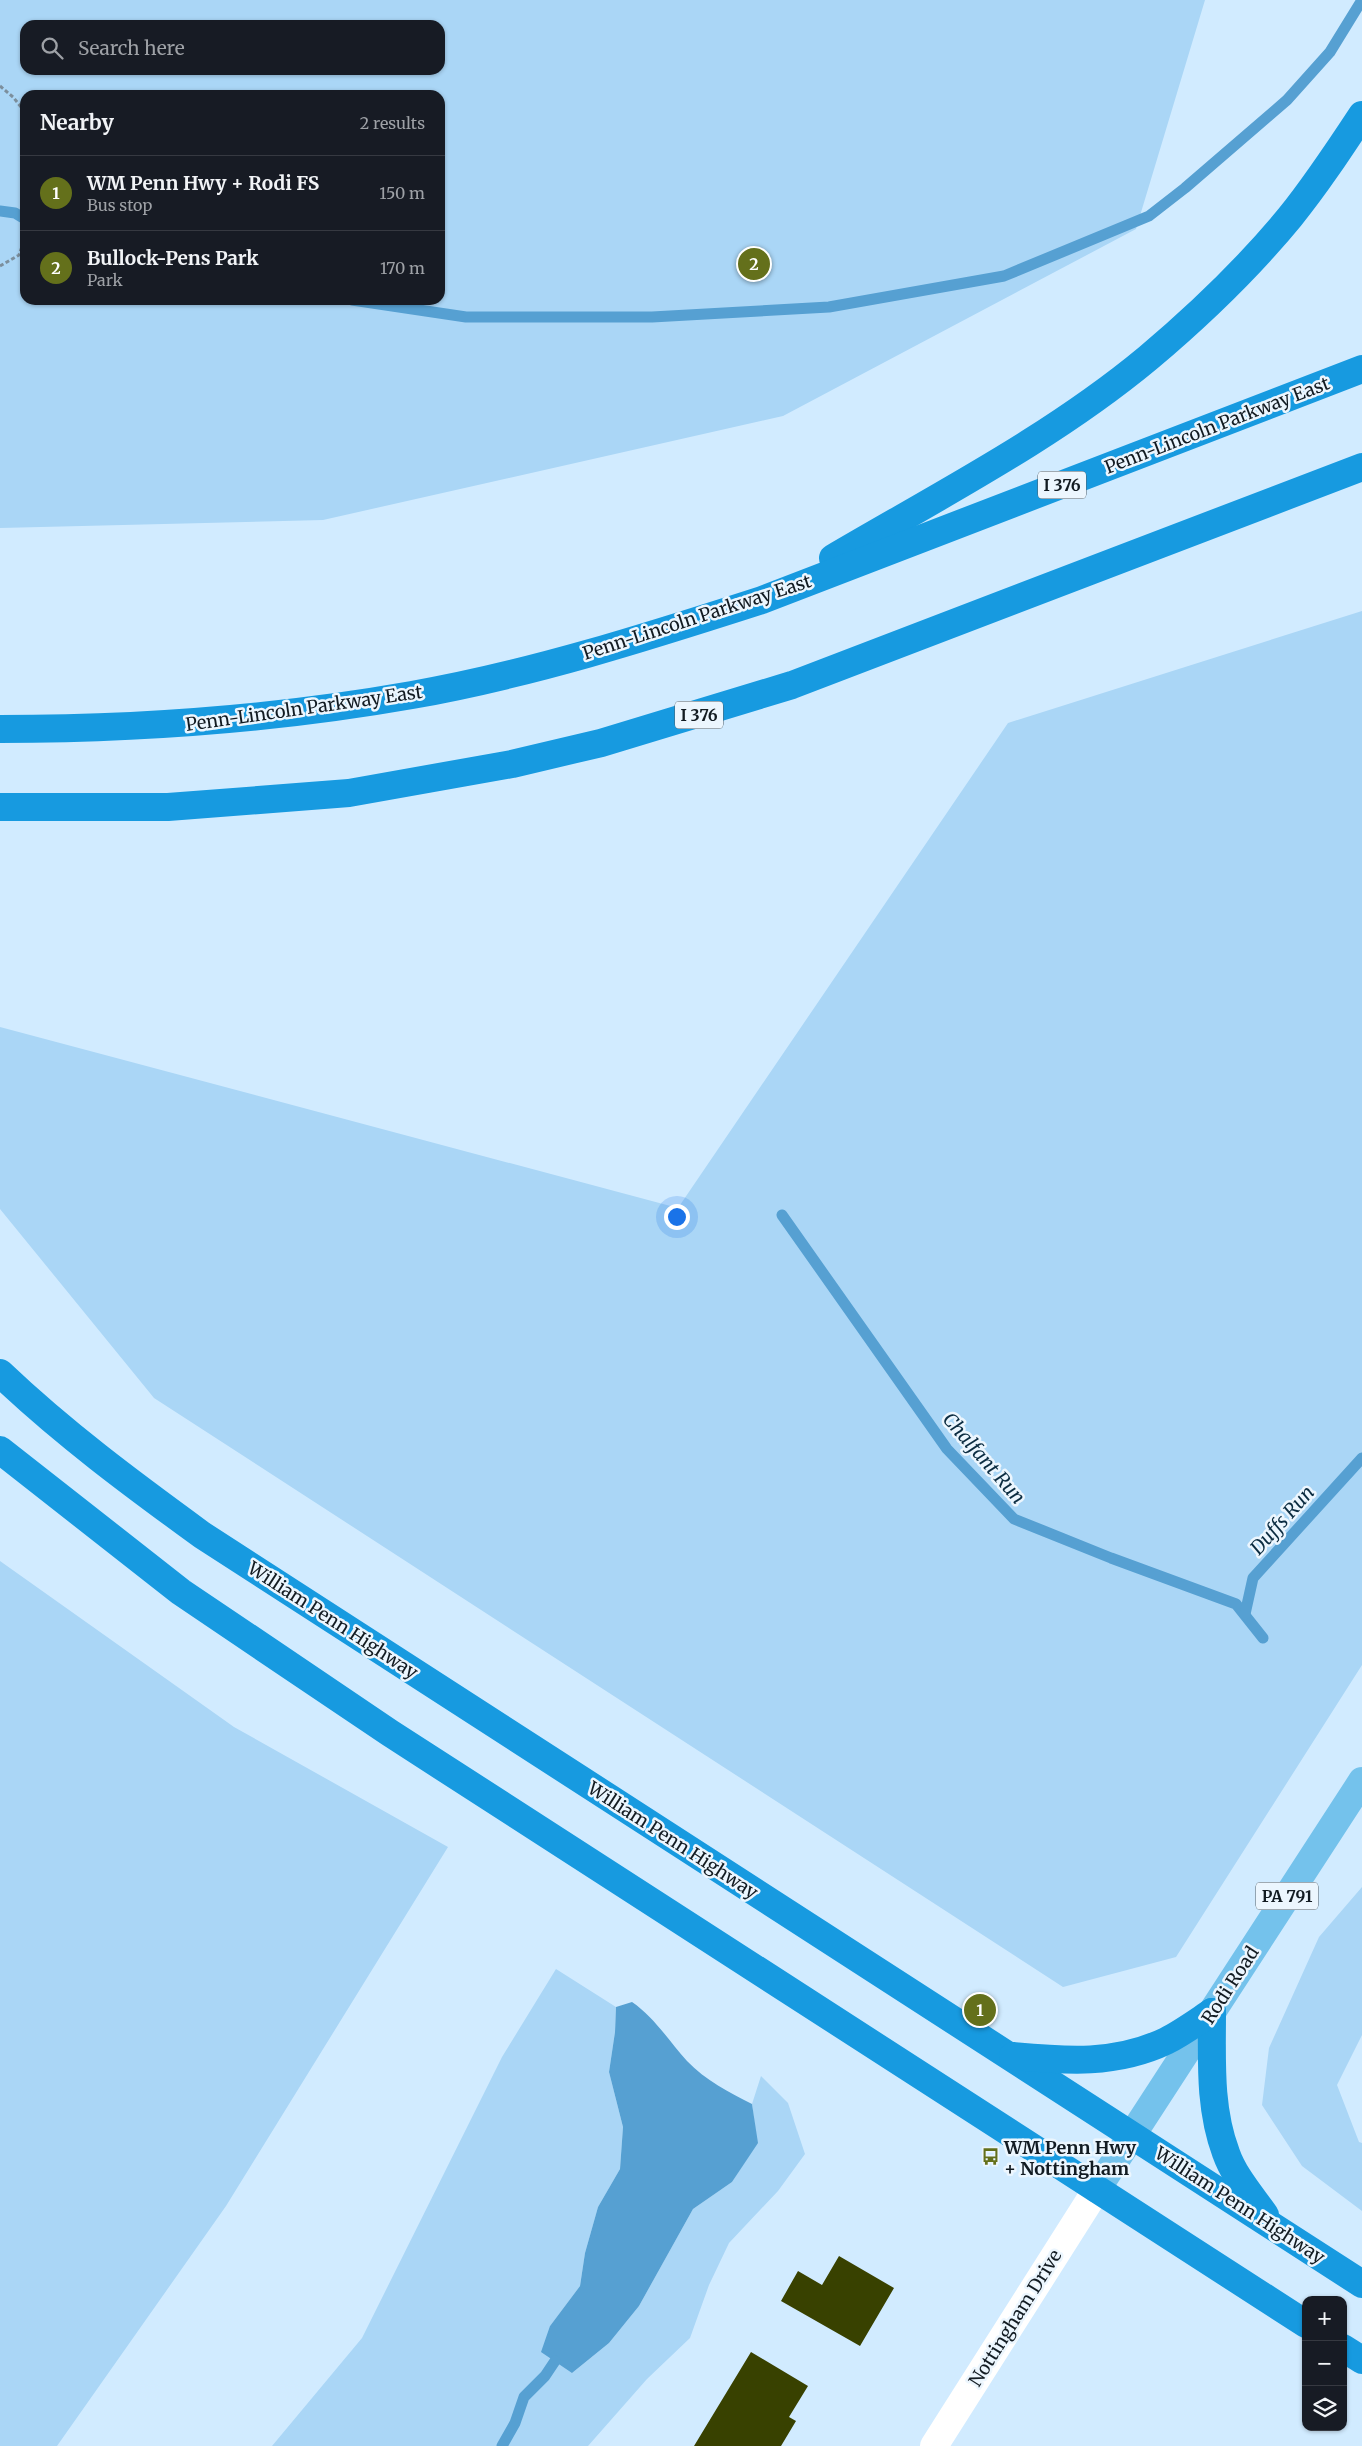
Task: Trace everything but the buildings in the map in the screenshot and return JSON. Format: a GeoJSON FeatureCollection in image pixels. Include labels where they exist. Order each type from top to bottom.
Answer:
{"type":"FeatureCollection","features":[{"type":"Feature","properties":{"kind":"highway"},"geometry":{"type":"LineString","coordinates":[[762,600],[1019,449],[1084,406],[1146,359],[1193,318],[1234,278],[1290,217],[1329,165],[1362,115]]}},
{"type":"Feature","properties":{"kind":"highway","name":"Penn-Lincoln Parkway East"},"geometry":{"type":"LineString","coordinates":[[0,729],[164,726],[337,707],[404,696],[494,677],[578,655],[670,630],[762,600],[1362,370]]}},
{"type":"Feature","properties":{"kind":"highway","name":"I 376"},"geometry":{"type":"LineString","coordinates":[[0,806],[168,808],[349,793],[512,764],[601,743],[792,685],[1362,467]]}},
{"type":"Feature","properties":{"kind":"highway","name":"William Penn Highway"},"geometry":{"type":"LineString","coordinates":[[0,1373],[38,1409],[119,1474],[202,1535],[1362,2284]]}},
{"type":"Feature","properties":{"kind":"highway"},"geometry":{"type":"LineString","coordinates":[[0,1450],[182,1592],[382,1728],[1302,2321]]}},
{"type":"Feature","properties":{"kind":"highway"},"geometry":{"type":"LineString","coordinates":[[1007,2055],[1079,2061],[1110,2059],[1139,2052],[1168,2040],[1212,2012]]}},
{"type":"Feature","properties":{"kind":"highway"},"geometry":{"type":"LineString","coordinates":[[1212,2012],[1213,2100],[1218,2128],[1226,2155],[1240,2180],[1276,2228]]}},
{"type":"Feature","properties":{"kind":"highway"},"geometry":{"type":"LineString","coordinates":[[1347,2351],[1362,2360]]}},
{"type":"Feature","properties":{"kind":"main road","name":"Rodi Road"},"geometry":{"type":"LineString","coordinates":[[1097,2189],[1362,1781]]}},
{"type":"Feature","properties":{"kind":"street","name":"Nottingham Drive"},"geometry":{"type":"LineString","coordinates":[[934,2446],[1097,2189]]}},
{"type":"Feature","properties":{"kind":"path"},"geometry":{"type":"LineString","coordinates":[[0,86],[20,106]]}},
{"type":"Feature","properties":{"kind":"path"},"geometry":{"type":"LineString","coordinates":[[0,266],[19,255],[20,252]]}},
{"type":"Feature","properties":{"kind":"shaded area"},"geometry":{"type":"Polygon","coordinates":[[[0,0],[1205,0],[1136,229],[783,416],[323,520],[0,528],[0,0]]]}},
{"type":"Feature","properties":{"kind":"shaded area"},"geometry":{"type":"Polygon","coordinates":[[[1362,611],[1362,1665],[1176,1957],[1063,1987],[154,1398],[0,1209],[0,1027],[678,1208],[1008,723],[1362,611]]]}},
{"type":"Feature","properties":{"kind":"shaded area"},"geometry":{"type":"Polygon","coordinates":[[[0,1561],[234,1727],[448,1847],[226,2206],[57,2446],[0,2446],[0,1561]]]}},
{"type":"Feature","properties":{"kind":"shaded area"},"geometry":{"type":"Polygon","coordinates":[[[1362,1887],[1362,2035],[1337,2085],[1359,2142],[1362,2143],[1362,2211],[1302,2166],[1262,2105],[1269,2048],[1319,1937],[1362,1887]]]}},
{"type":"Feature","properties":{"kind":"shaded area"},"geometry":{"type":"Polygon","coordinates":[[[556,1969],[616,2007],[615,2032],[609,2072],[623,2127],[620,2169],[598,2207],[585,2253],[580,2286],[550,2326],[572,2373],[609,2343],[639,2306],[693,2209],[732,2182],[757,2143],[752,2104],[761,2076],[788,2103],[805,2154],[778,2191],[729,2243],[709,2285],[690,2338],[647,2379],[588,2446],[272,2446],[362,2338],[502,2057],[556,1969]]]}},
{"type":"Feature","properties":{"kind":"shaded area"},"geometry":{"type":"Polygon","coordinates":[[[632,2002],[654,2022],[694,2068],[718,2086],[752,2104],[758,2143],[732,2182],[693,2209],[639,2306],[609,2343],[572,2373],[541,2352],[550,2326],[580,2286],[585,2253],[598,2207],[620,2169],[623,2127],[609,2072],[615,2032],[616,2007],[632,2002]]]}},
{"type":"Feature","properties":{"kind":"waterway"},"geometry":{"type":"LineString","coordinates":[[386,305],[466,317],[652,317],[829,307],[1004,276],[1149,216],[1185,188],[1287,100],[1330,52],[1362,0]]}},
{"type":"Feature","properties":{"kind":"waterway"},"geometry":{"type":"LineString","coordinates":[[0,211],[15,213],[20,216]]}},
{"type":"Feature","properties":{"kind":"waterway","name":"Chalfant Run"},"geometry":{"type":"LineString","coordinates":[[782,1215],[947,1449],[1014,1519],[1111,1558],[1236,1604],[1263,1638]]}},
{"type":"Feature","properties":{"kind":"waterway","name":"Duffs Run"},"geometry":{"type":"LineString","coordinates":[[1245,1614],[1253,1578],[1362,1458]]}},
{"type":"Feature","properties":{"kind":"waterway"},"geometry":{"type":"LineString","coordinates":[[502,2446],[515,2423],[524,2397],[545,2376],[555,2361]]}},
{"type":"Feature","properties":{"kind":"place","name":"Bullock-Pens Park"},"geometry":{"type":"Point","coordinates":[754,264]}},
{"type":"Feature","properties":{"kind":"place","name":"WM Penn Hwy + Rodi FS"},"geometry":{"type":"Point","coordinates":[980,2010]}},
{"type":"Feature","properties":{"kind":"place","name":"WM Penn Hwy + Nottingham"},"geometry":{"type":"Point","coordinates":[990,2157]}}]}
